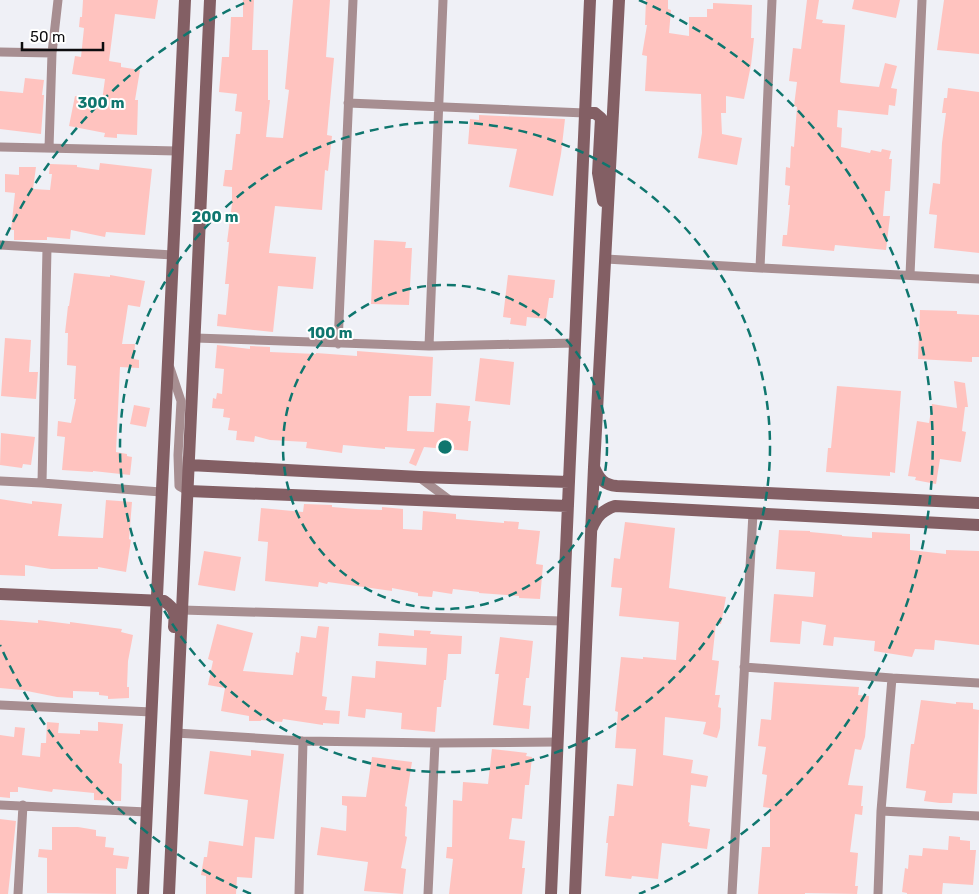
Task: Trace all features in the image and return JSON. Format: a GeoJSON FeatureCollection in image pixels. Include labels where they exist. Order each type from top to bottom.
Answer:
{"type":"FeatureCollection","features":[{"type":"Feature","properties":{"kind":"street"},"geometry":{"type":"LineString","coordinates":[[49,148],[52,53],[58,0]]}},
{"type":"Feature","properties":{"kind":"street"},"geometry":{"type":"LineString","coordinates":[[143,894],[185,0]]}},
{"type":"Feature","properties":{"kind":"street"},"geometry":{"type":"LineString","coordinates":[[168,894],[210,0]]}},
{"type":"Feature","properties":{"kind":"street"},"geometry":{"type":"LineString","coordinates":[[338,344],[353,0]]}},
{"type":"Feature","properties":{"kind":"street"},"geometry":{"type":"LineString","coordinates":[[429,346],[444,0]]}},
{"type":"Feature","properties":{"kind":"street"},"geometry":{"type":"LineString","coordinates":[[551,894],[590,0]]}},
{"type":"Feature","properties":{"kind":"street"},"geometry":{"type":"LineString","coordinates":[[575,894],[594,467],[619,0]]}},
{"type":"Feature","properties":{"kind":"street"},"geometry":{"type":"LineString","coordinates":[[760,268],[772,0]]}},
{"type":"Feature","properties":{"kind":"street"},"geometry":{"type":"LineString","coordinates":[[910,275],[922,0]]}},
{"type":"Feature","properties":{"kind":"street"},"geometry":{"type":"LineString","coordinates":[[0,52],[52,53]]}},
{"type":"Feature","properties":{"kind":"street"},"geometry":{"type":"LineString","coordinates":[[348,102],[595,113],[601,118],[598,173],[608,223]]}},
{"type":"Feature","properties":{"kind":"street"},"geometry":{"type":"LineString","coordinates":[[0,147],[177,151]]}},
{"type":"Feature","properties":{"kind":"street"},"geometry":{"type":"LineString","coordinates":[[0,245],[173,255]]}},
{"type":"Feature","properties":{"kind":"street"},"geometry":{"type":"LineString","coordinates":[[42,483],[47,248]]}},
{"type":"Feature","properties":{"kind":"street"},"geometry":{"type":"LineString","coordinates":[[606,259],[979,279]]}},
{"type":"Feature","properties":{"kind":"street"},"geometry":{"type":"LineString","coordinates":[[195,338],[429,346],[576,343]]}},
{"type":"Feature","properties":{"kind":"street"},"geometry":{"type":"LineString","coordinates":[[168,361],[180,401],[179,486],[188,491],[568,506]]}},
{"type":"Feature","properties":{"kind":"street"},"geometry":{"type":"LineString","coordinates":[[189,465],[420,477],[569,482]]}},
{"type":"Feature","properties":{"kind":"street"},"geometry":{"type":"LineString","coordinates":[[594,467],[599,478],[610,486],[979,504]]}},
{"type":"Feature","properties":{"kind":"street"},"geometry":{"type":"LineString","coordinates":[[420,477],[453,502]]}},
{"type":"Feature","properties":{"kind":"street"},"geometry":{"type":"LineString","coordinates":[[0,481],[161,492]]}},
{"type":"Feature","properties":{"kind":"street"},"geometry":{"type":"LineString","coordinates":[[627,507],[617,502],[616,496],[622,489],[629,487]]}},
{"type":"Feature","properties":{"kind":"street"},"geometry":{"type":"LineString","coordinates":[[592,528],[600,514],[616,506],[979,525]]}},
{"type":"Feature","properties":{"kind":"street"},"geometry":{"type":"LineString","coordinates":[[732,894],[753,513]]}},
{"type":"Feature","properties":{"kind":"street"},"geometry":{"type":"LineString","coordinates":[[0,594],[164,601],[172,606],[175,615],[170,675],[178,690]]}},
{"type":"Feature","properties":{"kind":"street"},"geometry":{"type":"LineString","coordinates":[[182,610],[562,621]]}},
{"type":"Feature","properties":{"kind":"street"},"geometry":{"type":"LineString","coordinates":[[744,667],[892,678],[979,682]]}},
{"type":"Feature","properties":{"kind":"street"},"geometry":{"type":"LineString","coordinates":[[878,894],[881,811],[892,678]]}},
{"type":"Feature","properties":{"kind":"street"},"geometry":{"type":"LineString","coordinates":[[0,705],[152,712]]}},
{"type":"Feature","properties":{"kind":"street"},"geometry":{"type":"LineString","coordinates":[[176,733],[302,741],[557,742]]}},
{"type":"Feature","properties":{"kind":"street"},"geometry":{"type":"LineString","coordinates":[[299,894],[302,741]]}},
{"type":"Feature","properties":{"kind":"street"},"geometry":{"type":"LineString","coordinates":[[428,894],[435,743]]}},
{"type":"Feature","properties":{"kind":"street"},"geometry":{"type":"LineString","coordinates":[[0,805],[147,812]]}},
{"type":"Feature","properties":{"kind":"street"},"geometry":{"type":"LineString","coordinates":[[18,894],[23,805]]}},
{"type":"Feature","properties":{"kind":"street"},"geometry":{"type":"LineString","coordinates":[[881,811],[979,816]]}},
{"type":"Feature","properties":{"kind":"building"},"geometry":{"type":"Polygon","coordinates":[[[83,0],[158,0],[155,19],[115,14],[109,61],[121,63],[121,67],[140,70],[135,100],[138,100],[137,135],[117,134],[117,138],[104,137],[105,133],[69,126],[75,96],[102,101],[105,79],[72,74],[75,56],[81,57],[84,28],[79,27],[80,17],[82,17],[83,0]]]}},
{"type":"Feature","properties":{"kind":"building"},"geometry":{"type":"Polygon","coordinates":[[[243,0],[254,0],[252,50],[268,50],[268,100],[270,100],[266,137],[283,138],[289,90],[285,89],[293,0],[330,0],[326,57],[334,58],[327,135],[332,136],[328,171],[325,170],[322,210],[275,206],[269,253],[316,257],[313,289],[278,286],[273,332],[217,326],[218,314],[226,315],[229,284],[225,284],[232,187],[223,186],[225,170],[232,170],[236,134],[240,134],[242,112],[235,111],[237,94],[219,92],[222,57],[229,57],[231,17],[243,17],[243,0]]]}},
{"type":"Feature","properties":{"kind":"building"},"geometry":{"type":"Polygon","coordinates":[[[646,0],[668,0],[668,9],[671,10],[669,33],[689,36],[689,17],[707,17],[707,9],[713,9],[713,3],[752,5],[751,38],[754,38],[744,99],[726,96],[726,113],[721,113],[722,134],[742,138],[737,165],[698,158],[702,133],[701,94],[645,91],[647,56],[642,55],[647,25],[645,25],[646,0]]]}},
{"type":"Feature","properties":{"kind":"building"},"geometry":{"type":"Polygon","coordinates":[[[807,0],[819,0],[816,19],[823,20],[822,23],[845,25],[840,82],[879,87],[885,63],[897,66],[891,88],[897,89],[895,106],[889,105],[888,115],[838,110],[837,127],[842,128],[841,147],[870,153],[871,150],[881,152],[882,149],[891,151],[889,159],[892,159],[890,191],[885,191],[883,216],[890,216],[886,250],[835,245],[834,251],[782,246],[783,235],[787,235],[790,205],[788,205],[790,186],[785,185],[786,167],[790,168],[791,146],[794,147],[797,107],[794,106],[797,82],[789,81],[793,48],[801,49],[807,0]]]}},
{"type":"Feature","properties":{"kind":"building"},"geometry":{"type":"Polygon","coordinates":[[[854,0],[900,0],[896,18],[852,9],[854,0]]]}},
{"type":"Feature","properties":{"kind":"building"},"geometry":{"type":"Polygon","coordinates":[[[944,0],[979,0],[979,54],[937,50],[944,0]]]}},
{"type":"Feature","properties":{"kind":"building"},"geometry":{"type":"Polygon","coordinates":[[[25,78],[44,80],[41,134],[0,129],[0,91],[23,93],[25,78]]]}},
{"type":"Feature","properties":{"kind":"building"},"geometry":{"type":"Polygon","coordinates":[[[948,88],[979,92],[979,253],[934,248],[937,215],[929,214],[933,183],[940,184],[946,113],[942,113],[944,98],[947,98],[948,88]]]}},
{"type":"Feature","properties":{"kind":"building"},"geometry":{"type":"Polygon","coordinates":[[[479,115],[565,119],[553,196],[509,187],[517,149],[468,144],[470,119],[479,120],[479,115]]]}},
{"type":"Feature","properties":{"kind":"building"},"geometry":{"type":"Polygon","coordinates":[[[100,163],[152,169],[145,235],[106,232],[105,237],[71,230],[70,239],[47,237],[47,240],[14,240],[14,230],[11,230],[15,193],[5,192],[5,174],[19,175],[19,167],[36,167],[33,189],[50,190],[52,174],[49,174],[50,164],[77,165],[77,167],[99,170],[100,163]]]}},
{"type":"Feature","properties":{"kind":"building"},"geometry":{"type":"Polygon","coordinates":[[[374,240],[406,242],[405,248],[412,248],[409,305],[371,304],[374,240]]]}},
{"type":"Feature","properties":{"kind":"building"},"geometry":{"type":"Polygon","coordinates":[[[74,273],[110,277],[110,275],[145,281],[140,307],[128,305],[122,344],[135,344],[134,359],[139,360],[139,368],[120,367],[116,452],[132,457],[130,475],[62,470],[65,437],[57,436],[58,421],[71,423],[76,399],[74,399],[76,366],[67,365],[68,333],[65,333],[74,273]]]}},
{"type":"Feature","properties":{"kind":"building"},"geometry":{"type":"Polygon","coordinates":[[[508,275],[555,280],[553,298],[549,298],[546,319],[527,317],[526,326],[510,324],[511,318],[503,317],[508,275]]]}},
{"type":"Feature","properties":{"kind":"building"},"geometry":{"type":"Polygon","coordinates":[[[920,310],[957,311],[957,314],[979,315],[979,357],[972,357],[972,362],[918,359],[920,310]]]}},
{"type":"Feature","properties":{"kind":"building"},"geometry":{"type":"Polygon","coordinates":[[[5,338],[31,340],[29,372],[38,372],[36,399],[1,396],[5,338]]]}},
{"type":"Feature","properties":{"kind":"building"},"geometry":{"type":"Polygon","coordinates":[[[217,345],[250,349],[250,346],[270,347],[270,352],[357,356],[357,351],[433,357],[431,396],[409,396],[407,431],[434,432],[436,403],[470,406],[468,421],[471,421],[468,451],[424,447],[416,466],[409,463],[415,449],[385,447],[385,449],[343,445],[342,453],[306,448],[307,442],[270,440],[255,436],[254,442],[236,440],[237,431],[228,430],[230,418],[223,417],[224,409],[212,408],[213,398],[216,399],[217,393],[222,394],[224,369],[215,368],[217,345]]]}},
{"type":"Feature","properties":{"kind":"building"},"geometry":{"type":"Polygon","coordinates":[[[480,358],[514,362],[510,405],[475,401],[480,358]]]}},
{"type":"Feature","properties":{"kind":"building"},"geometry":{"type":"Polygon","coordinates":[[[954,381],[965,383],[968,407],[965,407],[962,431],[966,432],[961,462],[940,459],[936,484],[915,480],[916,477],[908,476],[917,421],[929,423],[932,404],[957,408],[954,381]]]}},
{"type":"Feature","properties":{"kind":"building"},"geometry":{"type":"Polygon","coordinates":[[[837,386],[901,391],[895,473],[890,472],[890,476],[826,472],[828,448],[831,448],[837,386]]]}},
{"type":"Feature","properties":{"kind":"building"},"geometry":{"type":"Polygon","coordinates":[[[134,405],[150,408],[146,427],[130,424],[134,405]]]}},
{"type":"Feature","properties":{"kind":"building"},"geometry":{"type":"Polygon","coordinates":[[[1,433],[35,437],[31,465],[23,464],[22,468],[0,465],[1,433]]]}},
{"type":"Feature","properties":{"kind":"building"},"geometry":{"type":"Polygon","coordinates":[[[0,499],[32,504],[32,501],[62,504],[58,536],[103,538],[106,500],[132,502],[129,539],[131,540],[126,572],[98,567],[98,569],[51,569],[25,565],[25,576],[0,575],[0,499]]]}},
{"type":"Feature","properties":{"kind":"building"},"geometry":{"type":"Polygon","coordinates":[[[304,504],[332,505],[332,507],[356,509],[382,510],[382,507],[403,509],[403,529],[422,530],[423,511],[456,514],[456,519],[504,523],[504,521],[519,522],[518,529],[540,531],[536,564],[543,565],[540,599],[453,589],[452,594],[433,591],[432,597],[418,596],[418,593],[392,588],[392,591],[328,582],[327,584],[319,582],[318,587],[265,581],[268,542],[258,541],[261,508],[303,512],[304,504]]]}},
{"type":"Feature","properties":{"kind":"building"},"geometry":{"type":"Polygon","coordinates":[[[625,522],[675,528],[669,588],[726,597],[721,624],[716,623],[712,660],[719,661],[715,695],[720,695],[718,707],[721,708],[720,728],[717,738],[703,734],[706,722],[665,717],[663,755],[693,760],[691,773],[708,776],[706,787],[691,785],[688,822],[690,823],[689,826],[710,829],[707,849],[662,843],[658,879],[632,876],[631,879],[605,876],[609,816],[614,816],[617,784],[633,786],[636,749],[615,748],[618,712],[615,711],[621,657],[676,660],[679,622],[619,616],[622,588],[611,587],[614,558],[620,559],[625,522]]]}},
{"type":"Feature","properties":{"kind":"building"},"geometry":{"type":"Polygon","coordinates":[[[779,530],[810,531],[872,538],[872,532],[910,534],[910,550],[946,554],[946,550],[979,551],[979,645],[935,640],[934,650],[915,649],[912,657],[874,651],[875,641],[834,637],[833,646],[823,645],[826,625],[802,621],[800,644],[770,642],[774,594],[813,597],[815,572],[776,569],[779,530]]]}},
{"type":"Feature","properties":{"kind":"building"},"geometry":{"type":"Polygon","coordinates":[[[204,551],[241,557],[235,591],[198,585],[204,551]]]}},
{"type":"Feature","properties":{"kind":"building"},"geometry":{"type":"Polygon","coordinates":[[[0,620],[38,623],[38,620],[70,624],[70,622],[122,629],[121,632],[133,635],[128,661],[127,687],[129,687],[129,698],[108,699],[108,696],[99,695],[99,692],[73,691],[73,698],[57,697],[0,688],[0,620]]]}},
{"type":"Feature","properties":{"kind":"building"},"geometry":{"type":"Polygon","coordinates":[[[217,624],[253,633],[243,671],[293,675],[296,652],[299,653],[301,636],[316,638],[318,626],[329,627],[322,696],[327,697],[325,710],[340,711],[339,724],[323,723],[323,725],[283,719],[282,722],[249,721],[249,716],[221,711],[225,688],[208,685],[213,661],[208,659],[217,624]]]}},
{"type":"Feature","properties":{"kind":"building"},"geometry":{"type":"Polygon","coordinates":[[[414,630],[431,631],[430,634],[462,636],[461,654],[448,654],[446,680],[444,680],[441,707],[437,707],[435,732],[401,729],[402,713],[366,709],[365,718],[348,716],[352,676],[375,678],[376,661],[426,665],[427,648],[378,646],[379,633],[414,636],[414,630]]]}},
{"type":"Feature","properties":{"kind":"building"},"geometry":{"type":"Polygon","coordinates":[[[500,637],[533,641],[529,678],[526,678],[523,705],[531,706],[529,729],[493,725],[499,674],[495,674],[500,637]]]}},
{"type":"Feature","properties":{"kind":"building"},"geometry":{"type":"Polygon","coordinates":[[[774,682],[859,687],[858,695],[869,696],[865,737],[861,750],[855,749],[848,785],[863,786],[862,815],[855,814],[850,852],[858,853],[855,886],[858,886],[857,894],[758,894],[762,847],[770,847],[770,808],[763,807],[767,775],[762,774],[766,747],[758,746],[761,719],[771,720],[774,682]]]}},
{"type":"Feature","properties":{"kind":"building"},"geometry":{"type":"Polygon","coordinates":[[[921,700],[956,704],[956,702],[973,703],[973,709],[979,710],[977,794],[953,793],[952,803],[940,803],[924,801],[926,791],[906,788],[911,744],[914,744],[921,700]]]}},
{"type":"Feature","properties":{"kind":"building"},"geometry":{"type":"Polygon","coordinates":[[[47,722],[59,723],[58,733],[80,734],[80,730],[98,731],[98,722],[123,724],[119,763],[122,764],[121,801],[94,800],[94,793],[53,789],[52,792],[18,787],[18,792],[10,792],[10,798],[0,797],[0,735],[14,737],[15,727],[25,728],[22,755],[40,757],[41,743],[46,743],[47,722]]]}},
{"type":"Feature","properties":{"kind":"building"},"geometry":{"type":"Polygon","coordinates":[[[492,749],[527,753],[526,756],[532,757],[529,785],[525,785],[522,819],[512,818],[509,839],[525,841],[522,868],[525,868],[522,894],[449,894],[453,859],[446,858],[447,847],[452,847],[453,800],[462,801],[463,782],[488,784],[492,749]]]}},
{"type":"Feature","properties":{"kind":"building"},"geometry":{"type":"Polygon","coordinates":[[[251,750],[284,754],[274,839],[255,837],[252,878],[237,877],[236,894],[206,894],[206,876],[201,875],[204,857],[207,857],[209,841],[243,846],[248,800],[204,794],[210,751],[251,756],[251,750]]]}},
{"type":"Feature","properties":{"kind":"building"},"geometry":{"type":"Polygon","coordinates":[[[372,757],[412,762],[405,806],[407,807],[405,836],[407,837],[401,868],[406,869],[403,894],[364,891],[368,862],[317,855],[321,827],[346,831],[347,806],[342,805],[342,796],[366,797],[372,757]]]}},
{"type":"Feature","properties":{"kind":"building"},"geometry":{"type":"Polygon","coordinates":[[[0,819],[16,821],[8,894],[0,894],[0,819]]]}},
{"type":"Feature","properties":{"kind":"building"},"geometry":{"type":"Polygon","coordinates":[[[52,827],[78,827],[96,830],[96,836],[106,837],[105,847],[114,848],[113,855],[129,857],[127,869],[116,868],[116,894],[47,893],[47,858],[38,857],[39,849],[52,850],[52,827]]]}},
{"type":"Feature","properties":{"kind":"building"},"geometry":{"type":"Polygon","coordinates":[[[949,836],[960,837],[960,840],[970,841],[970,850],[976,850],[973,885],[943,883],[942,894],[907,894],[902,892],[905,868],[908,869],[909,855],[922,856],[923,848],[948,850],[949,836]]]}}]}
